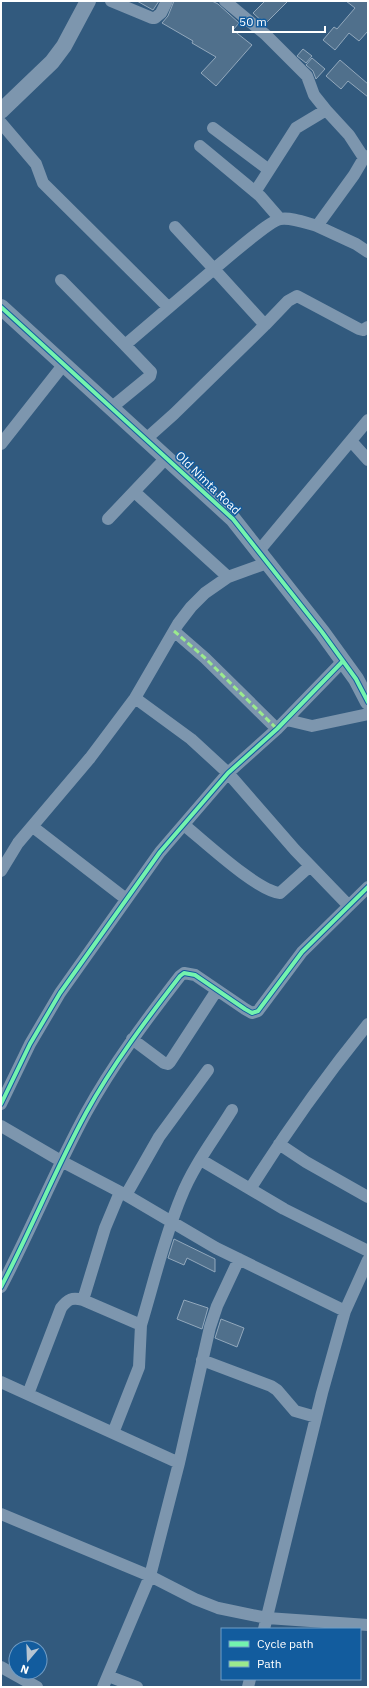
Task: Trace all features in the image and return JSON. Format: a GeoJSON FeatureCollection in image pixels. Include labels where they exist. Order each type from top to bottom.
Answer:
{"type":"FeatureCollection","features":[{"type":"Feature","properties":{"kind":"street"},"geometry":{"type":"LineString","coordinates":[[1,111],[52,62],[64,46],[88,1]]}},
{"type":"Feature","properties":{"kind":"street"},"geometry":{"type":"LineString","coordinates":[[112,1],[152,18],[158,16],[167,1]]}},
{"type":"Feature","properties":{"kind":"street"},"geometry":{"type":"LineString","coordinates":[[225,1],[266,35],[307,76],[314,95],[366,157],[317,226]]}},
{"type":"Feature","properties":{"kind":"street"},"geometry":{"type":"LineString","coordinates":[[255,192],[296,128],[326,110]]}},
{"type":"Feature","properties":{"kind":"street"},"geometry":{"type":"LineString","coordinates":[[1,124],[36,164],[43,183],[168,307]]}},
{"type":"Feature","properties":{"kind":"street"},"geometry":{"type":"LineString","coordinates":[[213,128],[269,170]]}},
{"type":"Feature","properties":{"kind":"street"},"geometry":{"type":"LineString","coordinates":[[200,146],[255,192],[269,205],[280,219]]}},
{"type":"Feature","properties":{"kind":"street"},"geometry":{"type":"LineString","coordinates":[[125,345],[214,269],[262,230],[280,219],[317,226],[356,244],[368,252]]}},
{"type":"Feature","properties":{"kind":"street"},"geometry":{"type":"LineString","coordinates":[[175,227],[265,325]]}},
{"type":"Feature","properties":{"kind":"street"},"geometry":{"type":"LineString","coordinates":[[61,280],[149,370],[150,376],[111,408]]}},
{"type":"Feature","properties":{"kind":"street"},"geometry":{"type":"LineString","coordinates":[[146,439],[174,414],[288,301],[297,296],[359,329],[363,330],[368,327]]}},
{"type":"Feature","properties":{"kind":"street","name":"Old Nimta Road"},"geometry":{"type":"LineString","coordinates":[[1,307],[167,457],[233,519],[322,632],[356,679],[368,702]]}},
{"type":"Feature","properties":{"kind":"street"},"geometry":{"type":"LineString","coordinates":[[1,444],[64,364]]}},
{"type":"Feature","properties":{"kind":"street"},"geometry":{"type":"LineString","coordinates":[[1,871],[18,843],[90,758],[134,698],[191,607],[205,593],[228,577],[263,558],[350,441],[368,420]]}},
{"type":"Feature","properties":{"kind":"street"},"geometry":{"type":"LineString","coordinates":[[350,441],[368,460]]}},
{"type":"Feature","properties":{"kind":"street"},"geometry":{"type":"LineString","coordinates":[[108,519],[167,457]]}},
{"type":"Feature","properties":{"kind":"street"},"geometry":{"type":"LineString","coordinates":[[139,496],[228,577]]}},
{"type":"Feature","properties":{"kind":"street"},"geometry":{"type":"LineString","coordinates":[[174,632],[205,658],[277,729]]}},
{"type":"Feature","properties":{"kind":"street"},"geometry":{"type":"LineString","coordinates":[[1,1104],[30,1044],[47,1015],[85,956],[160,852],[228,773],[277,729],[343,661]]}},
{"type":"Feature","properties":{"kind":"street"},"geometry":{"type":"LineString","coordinates":[[134,698],[191,739],[228,773],[310,866],[349,906]]}},
{"type":"Feature","properties":{"kind":"street"},"geometry":{"type":"LineString","coordinates":[[286,720],[312,726],[368,714]]}},
{"type":"Feature","properties":{"kind":"street"},"geometry":{"type":"LineString","coordinates":[[184,824],[223,858],[273,892],[280,893],[310,866]]}},
{"type":"Feature","properties":{"kind":"street"},"geometry":{"type":"LineString","coordinates":[[33,826],[126,899]]}},
{"type":"Feature","properties":{"kind":"street"},"geometry":{"type":"LineString","coordinates":[[1,1287],[86,1112],[132,1039],[180,976],[184,973],[195,975],[252,1013],[258,1011],[302,952],[368,887]]}},
{"type":"Feature","properties":{"kind":"street"},"geometry":{"type":"LineString","coordinates":[[132,1039],[164,1063],[168,1064],[217,990]]}},
{"type":"Feature","properties":{"kind":"street"},"geometry":{"type":"LineString","coordinates":[[250,1190],[279,1144],[327,1075],[368,1024]]}},
{"type":"Feature","properties":{"kind":"street"},"geometry":{"type":"LineString","coordinates":[[83,1300],[105,1228],[123,1193],[159,1137],[208,1070]]}},
{"type":"Feature","properties":{"kind":"street"},"geometry":{"type":"LineString","coordinates":[[113,1433],[139,1367],[141,1325],[172,1222],[186,1184],[232,1110]]}},
{"type":"Feature","properties":{"kind":"street"},"geometry":{"type":"LineString","coordinates":[[1,1126],[61,1161],[123,1193],[216,1248],[345,1311]]}},
{"type":"Feature","properties":{"kind":"street"},"geometry":{"type":"LineString","coordinates":[[279,1144],[306,1162],[368,1197]]}},
{"type":"Feature","properties":{"kind":"street"},"geometry":{"type":"LineString","coordinates":[[201,1160],[284,1209],[368,1251]]}},
{"type":"Feature","properties":{"kind":"street"},"geometry":{"type":"LineString","coordinates":[[137,1687],[106,1682],[150,1576],[179,1463],[210,1327],[217,1306],[239,1259]]}},
{"type":"Feature","properties":{"kind":"street"},"geometry":{"type":"LineString","coordinates":[[266,1624],[316,1417],[345,1311],[368,1260]]}},
{"type":"Feature","properties":{"kind":"street"},"geometry":{"type":"LineString","coordinates":[[28,1394],[61,1308],[67,1300],[73,1298],[83,1300],[141,1325]]}},
{"type":"Feature","properties":{"kind":"street"},"geometry":{"type":"LineString","coordinates":[[202,1360],[271,1386],[277,1390],[295,1410],[316,1417]]}},
{"type":"Feature","properties":{"kind":"street"},"geometry":{"type":"LineString","coordinates":[[1,1382],[179,1463]]}},
{"type":"Feature","properties":{"kind":"street"},"geometry":{"type":"LineString","coordinates":[[1,1514],[150,1576],[195,1599],[266,1624],[367,1622]]}},
{"type":"Feature","properties":{"kind":"street"},"geometry":{"type":"LineString","coordinates":[[1,1667],[37,1687]]}},
{"type":"Feature","properties":{"kind":"building"},"geometry":{"type":"Polygon","coordinates":[[[137,1],[159,1],[153,10],[137,1]]]}},
{"type":"Feature","properties":{"kind":"building"},"geometry":{"type":"Polygon","coordinates":[[[174,1],[212,1],[218,4],[239,23],[233,30],[252,45],[216,86],[201,73],[216,57],[192,43],[193,41],[162,23],[168,16],[174,1]]]}},
{"type":"Feature","properties":{"kind":"building"},"geometry":{"type":"Polygon","coordinates":[[[265,1],[288,1],[265,24],[253,13],[265,1]]]}},
{"type":"Feature","properties":{"kind":"building"},"geometry":{"type":"Polygon","coordinates":[[[346,1],[368,1],[368,31],[359,41],[349,33],[335,50],[323,40],[334,27],[337,29],[355,8],[346,1]]]}},
{"type":"Feature","properties":{"kind":"building"},"geometry":{"type":"Polygon","coordinates":[[[303,49],[312,56],[306,63],[297,56],[303,49]]]}},
{"type":"Feature","properties":{"kind":"building"},"geometry":{"type":"Polygon","coordinates":[[[312,58],[325,69],[316,79],[313,71],[306,65],[312,58]]]}},
{"type":"Feature","properties":{"kind":"building"},"geometry":{"type":"Polygon","coordinates":[[[340,60],[368,84],[368,97],[348,81],[341,89],[326,76],[340,60]]]}},
{"type":"Feature","properties":{"kind":"building"},"geometry":{"type":"Polygon","coordinates":[[[174,1239],[215,1259],[215,1272],[187,1258],[184,1265],[168,1258],[174,1239]]]}},
{"type":"Feature","properties":{"kind":"building"},"geometry":{"type":"Polygon","coordinates":[[[184,1300],[208,1308],[202,1329],[177,1319],[184,1300]]]}},
{"type":"Feature","properties":{"kind":"building"},"geometry":{"type":"Polygon","coordinates":[[[221,1319],[244,1328],[237,1347],[215,1338],[221,1319]]]}},
{"type":"Feature","properties":{"kind":"marked path"},"geometry":{"type":"LineString","coordinates":[[174,631],[205,658],[277,729]]}},
{"type":"Feature","properties":{"kind":"cycle path"},"geometry":{"type":"LineString","coordinates":[[1,307],[233,519],[322,632],[356,679],[368,702]]}},
{"type":"Feature","properties":{"kind":"cycle path"},"geometry":{"type":"LineString","coordinates":[[1,1104],[30,1044],[60,993],[160,852],[228,773],[277,729],[343,661]]}},
{"type":"Feature","properties":{"kind":"cycle path"},"geometry":{"type":"LineString","coordinates":[[1,1287],[64,1156],[96,1095],[130,1043],[180,976],[184,973],[195,975],[245,1009],[252,1013],[258,1011],[302,952],[368,887]]}}]}
